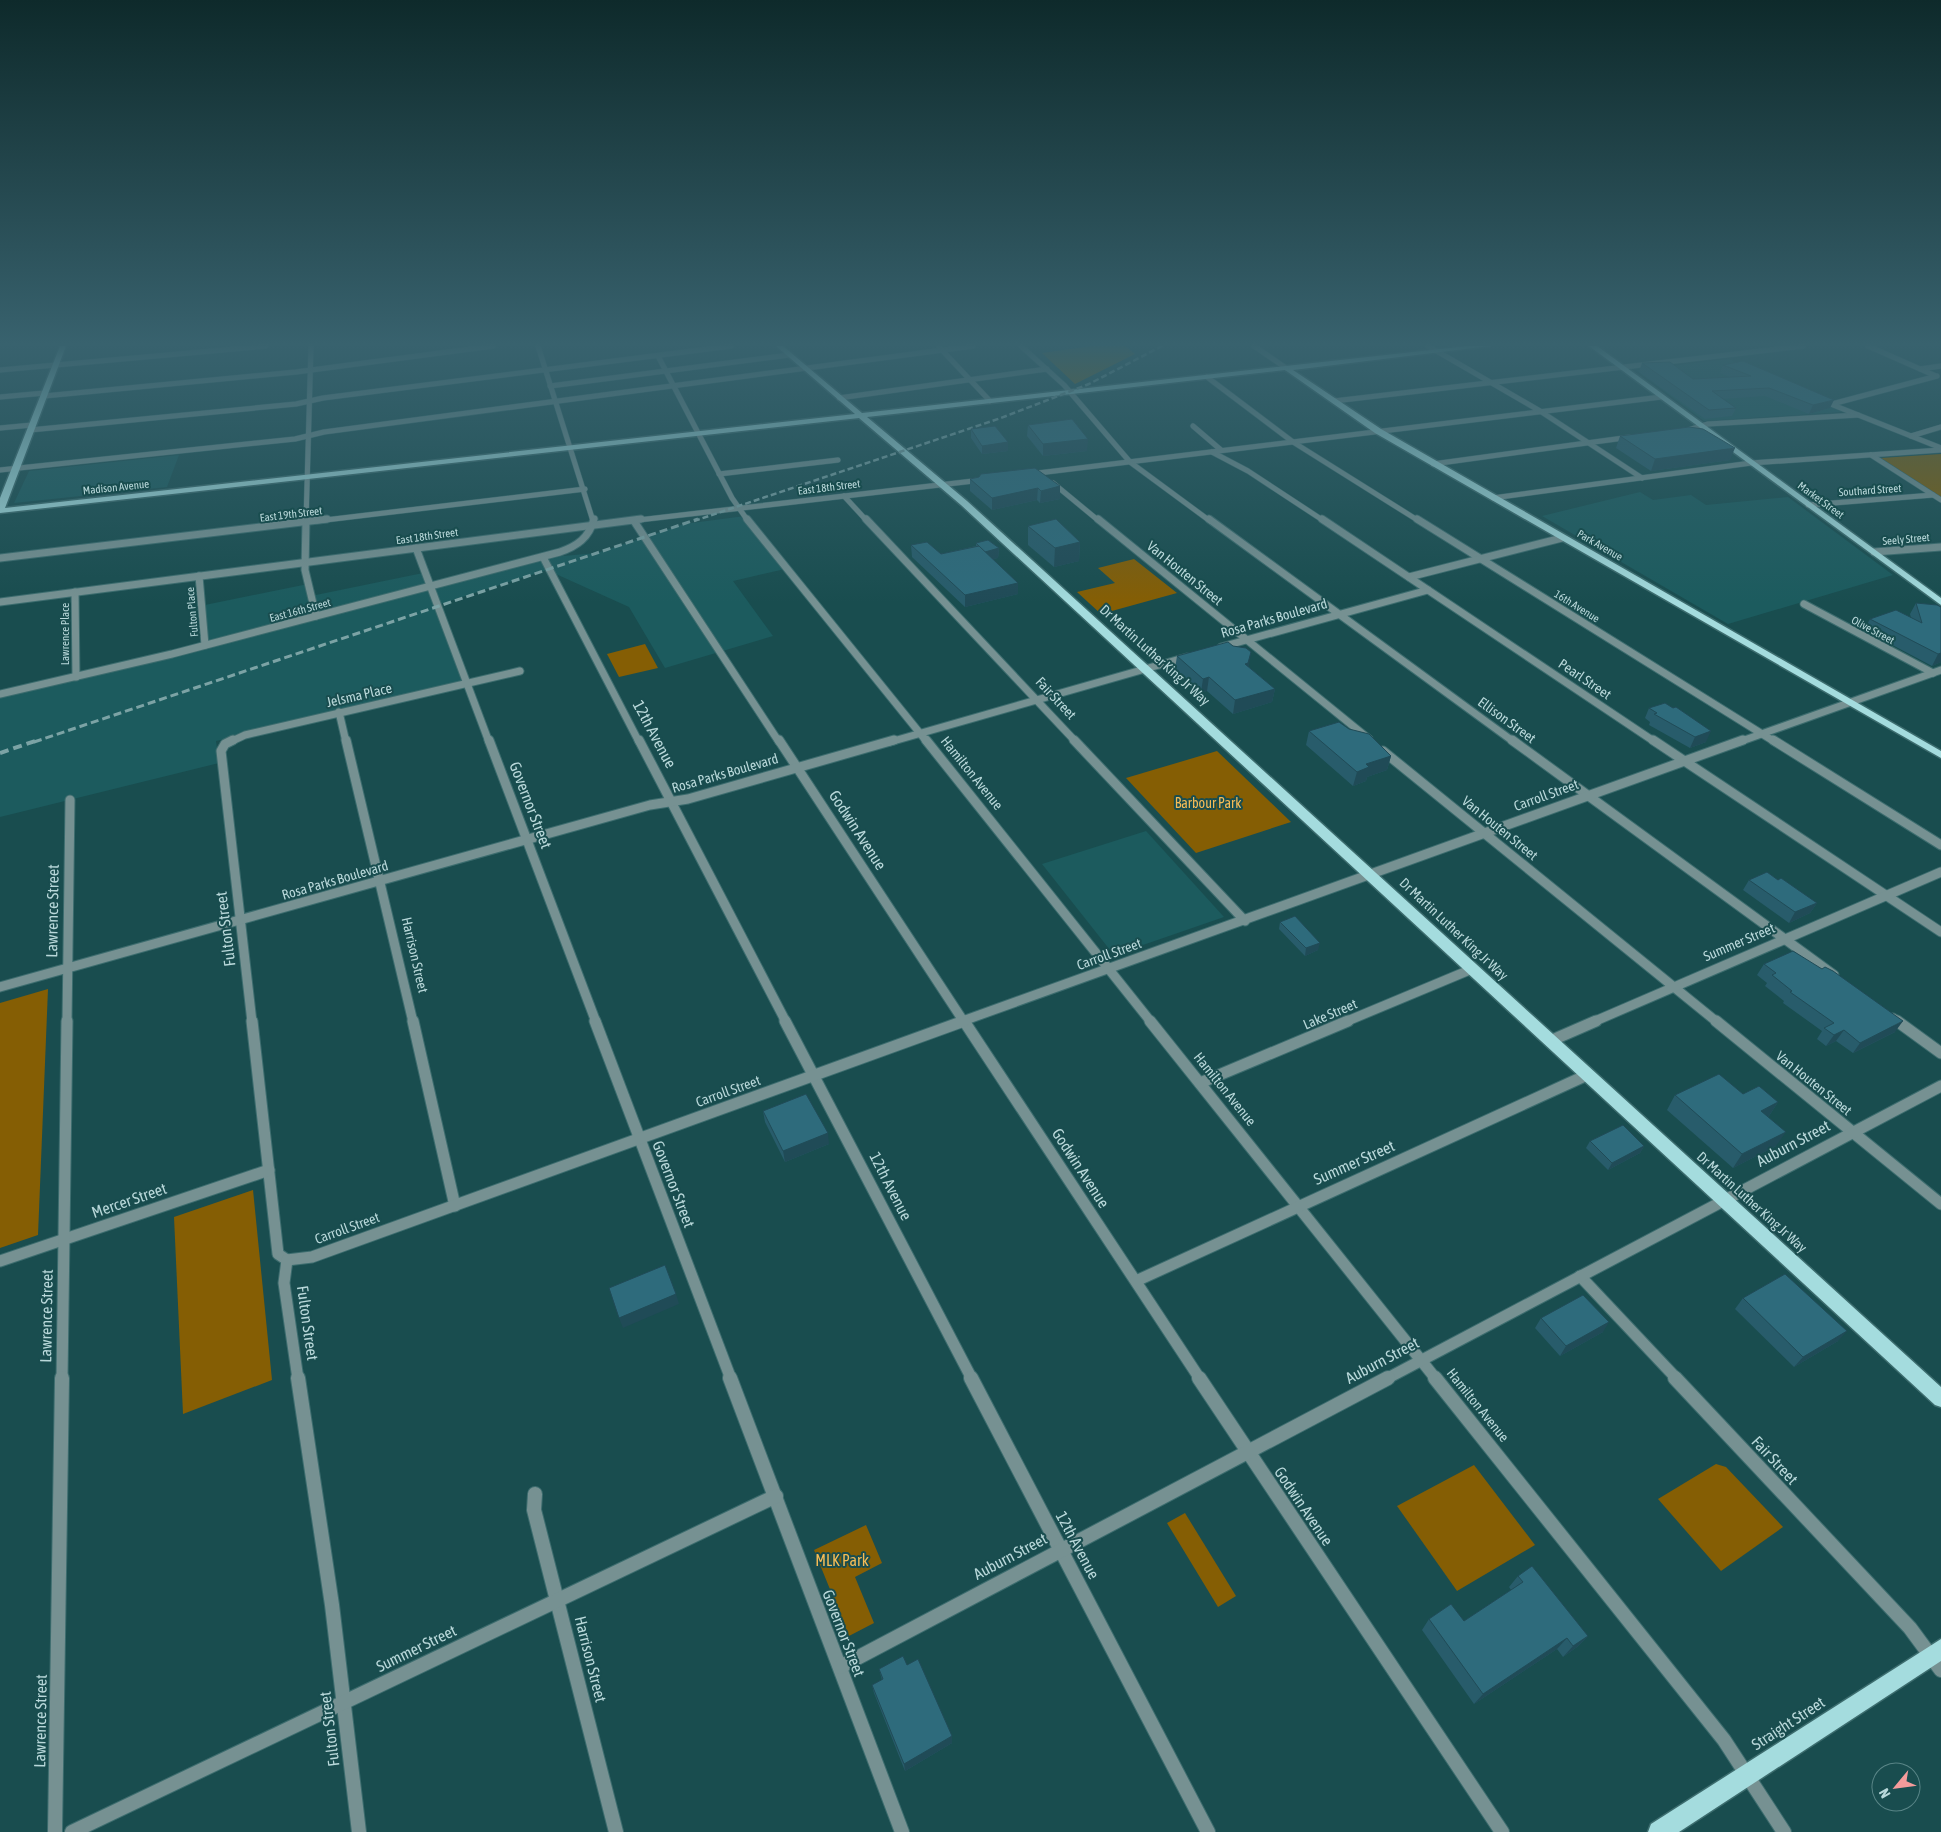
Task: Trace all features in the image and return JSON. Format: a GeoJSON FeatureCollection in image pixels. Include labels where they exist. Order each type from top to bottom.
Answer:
{"type":"FeatureCollection","features":[{"type":"Feature","properties":{"kind":"main road"},"geometry":{"type":"LineString","coordinates":[[0,510],[30,431]]}},
{"type":"Feature","properties":{"kind":"main road","name":"Madison Avenue"},"geometry":{"type":"LineString","coordinates":[[0,510],[721,431]]}},
{"type":"Feature","properties":{"kind":"main road","name":"Dr Martin Luther King Jr Way"},"geometry":{"type":"LineString","coordinates":[[878,431],[941,485],[1144,668],[1941,1399]]}},
{"type":"Feature","properties":{"kind":"main road","name":"Park Avenue"},"geometry":{"type":"LineString","coordinates":[[1379,431],[1941,755]]}},
{"type":"Feature","properties":{"kind":"main road","name":"Market Street"},"geometry":{"type":"LineString","coordinates":[[1707,431],[1941,602]]}},
{"type":"Feature","properties":{"kind":"main road","name":"Straight Street"},"geometry":{"type":"LineString","coordinates":[[1659,1832],[1746,1776],[1937,1659]]}},
{"type":"Feature","properties":{"kind":"street"},"geometry":{"type":"LineString","coordinates":[[309,431],[305,570],[316,616]]}},
{"type":"Feature","properties":{"kind":"street"},"geometry":{"type":"LineString","coordinates":[[0,470],[285,440],[334,431]]}},
{"type":"Feature","properties":{"kind":"street"},"geometry":{"type":"LineString","coordinates":[[566,431],[594,518],[593,525]]}},
{"type":"Feature","properties":{"kind":"street","name":"Ellison Street"},"geometry":{"type":"LineString","coordinates":[[1104,431],[1130,462],[1840,979]]}},
{"type":"Feature","properties":{"kind":"street"},"geometry":{"type":"LineString","coordinates":[[1199,431],[1221,450]]}},
{"type":"Feature","properties":{"kind":"street","name":"16th Avenue"},"geometry":{"type":"LineString","coordinates":[[1279,431],[1293,442],[1941,845]]}},
{"type":"Feature","properties":{"kind":"street"},"geometry":{"type":"LineString","coordinates":[[1022,475],[1374,431]]}},
{"type":"Feature","properties":{"kind":"street"},"geometry":{"type":"LineString","coordinates":[[1571,431],[1642,478]]}},
{"type":"Feature","properties":{"kind":"street"},"geometry":{"type":"LineString","coordinates":[[1900,431],[1941,449]]}},
{"type":"Feature","properties":{"kind":"street"},"geometry":{"type":"LineString","coordinates":[[1911,436],[1926,431]]}},
{"type":"Feature","properties":{"kind":"street","name":"Hamilton Avenue"},"geometry":{"type":"LineString","coordinates":[[698,434],[739,508],[1724,1740],[1784,1832]]}},
{"type":"Feature","properties":{"kind":"street"},"geometry":{"type":"LineString","coordinates":[[1433,464],[1636,437]]}},
{"type":"Feature","properties":{"kind":"street"},"geometry":{"type":"LineString","coordinates":[[1494,498],[1751,463],[1941,449]]}},
{"type":"Feature","properties":{"kind":"street","name":"Pearl Street"},"geometry":{"type":"LineString","coordinates":[[1212,451],[1248,471],[1409,577],[1941,932]]}},
{"type":"Feature","properties":{"kind":"street"},"geometry":{"type":"LineString","coordinates":[[1870,455],[1941,500]]}},
{"type":"Feature","properties":{"kind":"street"},"geometry":{"type":"LineString","coordinates":[[719,474],[838,460]]}},
{"type":"Feature","properties":{"kind":"street","name":"Van Houten Street"},"geometry":{"type":"LineString","coordinates":[[1041,473],[1941,1204]]}},
{"type":"Feature","properties":{"kind":"street","name":"East 18th Street"},"geometry":{"type":"LineString","coordinates":[[0,602],[593,525],[985,480]]}},
{"type":"Feature","properties":{"kind":"street","name":"East 19th Street"},"geometry":{"type":"LineString","coordinates":[[0,558],[585,489]]}},
{"type":"Feature","properties":{"kind":"street","name":"Southard Street"},"geometry":{"type":"LineString","coordinates":[[1808,505],[1933,495]]}},
{"type":"Feature","properties":{"kind":"street","name":"Fair Street"},"geometry":{"type":"LineString","coordinates":[[844,496],[1037,698],[1245,921]]}},
{"type":"Feature","properties":{"kind":"street","name":"Godwin Avenue"},"geometry":{"type":"LineString","coordinates":[[634,521],[1247,1451],[1502,1832]]}},
{"type":"Feature","properties":{"kind":"street","name":"East 16th Street"},"geometry":{"type":"LineString","coordinates":[[0,694],[205,645],[543,557],[581,544],[593,525]]}},
{"type":"Feature","properties":{"kind":"street"},"geometry":{"type":"LineString","coordinates":[[1409,577],[1562,538]]}},
{"type":"Feature","properties":{"kind":"street","name":"Seely Street"},"geometry":{"type":"LineString","coordinates":[[1874,552],[1941,547]]}},
{"type":"Feature","properties":{"kind":"street","name":"Governor Street"},"geometry":{"type":"LineString","coordinates":[[416,548],[902,1832]]}},
{"type":"Feature","properties":{"kind":"street","name":"12th Avenue"},"geometry":{"type":"LineString","coordinates":[[543,557],[1208,1832]]}},
{"type":"Feature","properties":{"kind":"street","name":"Fulton Place"},"geometry":{"type":"LineString","coordinates":[[199,576],[205,645]]}},
{"type":"Feature","properties":{"kind":"street","name":"Rosa Parks Boulevard"},"geometry":{"type":"LineString","coordinates":[[1215,649],[1428,590]]}},
{"type":"Feature","properties":{"kind":"street","name":"Lawrence Place"},"geometry":{"type":"LineString","coordinates":[[75,592],[76,677]]}},
{"type":"Feature","properties":{"kind":"street","name":"Olive Street"},"geometry":{"type":"LineString","coordinates":[[1804,604],[1933,673]]}},
{"type":"Feature","properties":{"kind":"street","name":"Rosa Parks Boulevard"},"geometry":{"type":"LineString","coordinates":[[0,987],[650,805],[688,799],[1037,698],[1197,654]]}},
{"type":"Feature","properties":{"kind":"street","name":"Carroll Street"},"geometry":{"type":"LineString","coordinates":[[287,1260],[312,1257],[455,1206],[1588,795],[1941,670]]}},
{"type":"Feature","properties":{"kind":"street","name":"Jelsma Place"},"geometry":{"type":"LineString","coordinates":[[222,762],[222,747],[233,739],[339,712],[520,671]]}},
{"type":"Feature","properties":{"kind":"street","name":"Harrison Street"},"geometry":{"type":"LineString","coordinates":[[339,712],[381,881],[455,1206]]}},
{"type":"Feature","properties":{"kind":"street","name":"Fulton Street"},"geometry":{"type":"LineString","coordinates":[[222,762],[242,920],[278,1254],[287,1260],[284,1283],[332,1605],[359,1832]]}},
{"type":"Feature","properties":{"kind":"street","name":"Lawrence Street"},"geometry":{"type":"LineString","coordinates":[[54,1832],[70,800]]}},
{"type":"Feature","properties":{"kind":"street","name":"Summer Street"},"geometry":{"type":"LineString","coordinates":[[1550,1041],[1941,872]]}},
{"type":"Feature","properties":{"kind":"street","name":"Lake Street"},"geometry":{"type":"LineString","coordinates":[[1200,1083],[1472,969]]}},
{"type":"Feature","properties":{"kind":"street"},"geometry":{"type":"LineString","coordinates":[[1887,1013],[1941,1053]]}},
{"type":"Feature","properties":{"kind":"street","name":"Summer Street"},"geometry":{"type":"LineString","coordinates":[[1136,1281],[1587,1075]]}},
{"type":"Feature","properties":{"kind":"street","name":"Auburn Street"},"geometry":{"type":"LineString","coordinates":[[840,1667],[1941,1086]]}},
{"type":"Feature","properties":{"kind":"street","name":"Mercer Street"},"geometry":{"type":"LineString","coordinates":[[0,1261],[269,1170]]}},
{"type":"Feature","properties":{"kind":"street","name":"Fair Street"},"geometry":{"type":"LineString","coordinates":[[1580,1276],[1937,1659]]}},
{"type":"Feature","properties":{"kind":"street","name":"Harrison Street"},"geometry":{"type":"LineString","coordinates":[[535,1494],[534,1510],[616,1832]]}},
{"type":"Feature","properties":{"kind":"street","name":"Summer Street"},"geometry":{"type":"LineString","coordinates":[[72,1832],[776,1496]]}},
{"type":"Feature","properties":{"kind":"shaded area"},"geometry":{"type":"Polygon","coordinates":[[[179,455],[167,487],[14,503],[29,471],[179,455]]]}},
{"type":"Feature","properties":{"kind":"shaded area"},"geometry":{"type":"Polygon","coordinates":[[[1640,492],[1653,500],[1691,495],[1706,505],[1788,497],[1893,575],[1728,624],[1542,516],[1640,492]]]}},
{"type":"Feature","properties":{"kind":"shaded area"},"geometry":{"type":"Polygon","coordinates":[[[745,516],[785,569],[733,581],[773,636],[665,668],[629,607],[547,570],[437,605],[466,684],[216,741],[219,763],[0,817],[0,692],[204,644],[200,606],[308,584],[311,596],[423,573],[429,585],[540,558],[597,553],[684,524],[745,516]]]}},
{"type":"Feature","properties":{"kind":"shaded area"},"geometry":{"type":"Polygon","coordinates":[[[1146,831],[1224,917],[1114,955],[1042,864],[1146,831]]]}},
{"type":"Feature","properties":{"kind":"green space"},"geometry":{"type":"Polygon","coordinates":[[[1941,454],[1941,497],[1881,458],[1941,454]]]}},
{"type":"Feature","properties":{"kind":"green space"},"geometry":{"type":"Polygon","coordinates":[[[1134,559],[1177,593],[1101,614],[1077,592],[1115,583],[1098,568],[1134,559]]]}},
{"type":"Feature","properties":{"kind":"green space"},"geometry":{"type":"Polygon","coordinates":[[[645,644],[658,668],[619,677],[607,654],[645,644]]]}},
{"type":"Feature","properties":{"kind":"green space","name":"Barbour Park"},"geometry":{"type":"Polygon","coordinates":[[[1217,751],[1291,822],[1196,853],[1126,778],[1217,751]]]}},
{"type":"Feature","properties":{"kind":"green space"},"geometry":{"type":"Polygon","coordinates":[[[48,989],[38,1235],[0,1248],[0,1003],[48,989]]]}},
{"type":"Feature","properties":{"kind":"green space"},"geometry":{"type":"Polygon","coordinates":[[[253,1190],[272,1380],[183,1414],[174,1217],[253,1190]]]}},
{"type":"Feature","properties":{"kind":"green space"},"geometry":{"type":"Polygon","coordinates":[[[1716,1464],[1726,1467],[1783,1527],[1721,1571],[1658,1499],[1716,1464]]]}},
{"type":"Feature","properties":{"kind":"green space"},"geometry":{"type":"Polygon","coordinates":[[[1474,1465],[1535,1545],[1457,1591],[1397,1506],[1474,1465]]]}},
{"type":"Feature","properties":{"kind":"green space"},"geometry":{"type":"Polygon","coordinates":[[[1185,1513],[1236,1596],[1218,1607],[1167,1523],[1185,1513]]]}},
{"type":"Feature","properties":{"kind":"green space","name":"MLK Park"},"geometry":{"type":"Polygon","coordinates":[[[866,1525],[882,1563],[855,1577],[874,1623],[849,1636],[814,1550],[866,1525]]]}},
{"type":"Feature","properties":{"kind":"building"},"geometry":{"type":"Polygon","coordinates":[[[973,431],[999,431],[1008,442],[982,446],[973,431]]]}},
{"type":"Feature","properties":{"kind":"building"},"geometry":{"type":"Polygon","coordinates":[[[1033,431],[1082,431],[1088,439],[1043,444],[1033,431]]]}},
{"type":"Feature","properties":{"kind":"building"},"geometry":{"type":"Polygon","coordinates":[[[1655,431],[1707,431],[1735,448],[1655,459],[1620,436],[1655,431]]]}},
{"type":"Feature","properties":{"kind":"building"},"geometry":{"type":"Polygon","coordinates":[[[1035,468],[1060,486],[1041,491],[1038,488],[992,498],[970,479],[979,477],[981,474],[1035,468]]]}},
{"type":"Feature","properties":{"kind":"building"},"geometry":{"type":"Polygon","coordinates":[[[1056,519],[1080,542],[1055,548],[1028,526],[1056,519]]]}},
{"type":"Feature","properties":{"kind":"building"},"geometry":{"type":"Polygon","coordinates":[[[988,540],[999,548],[985,552],[976,543],[988,540]]]}},
{"type":"Feature","properties":{"kind":"building"},"geometry":{"type":"Polygon","coordinates":[[[927,542],[941,554],[979,546],[1018,583],[965,595],[911,545],[927,542]]]}},
{"type":"Feature","properties":{"kind":"building"},"geometry":{"type":"Polygon","coordinates":[[[1916,603],[1941,607],[1941,653],[1938,654],[1870,619],[1896,610],[1922,623],[1916,603]]]}},
{"type":"Feature","properties":{"kind":"building"},"geometry":{"type":"Polygon","coordinates":[[[1228,642],[1233,646],[1246,648],[1251,652],[1248,663],[1245,664],[1275,689],[1235,700],[1209,677],[1203,679],[1177,656],[1228,642]]]}},
{"type":"Feature","properties":{"kind":"building"},"geometry":{"type":"Polygon","coordinates":[[[1665,703],[1673,708],[1676,707],[1711,731],[1695,737],[1654,714],[1657,713],[1649,708],[1665,703]]]}},
{"type":"Feature","properties":{"kind":"building"},"geometry":{"type":"Polygon","coordinates":[[[1339,722],[1349,729],[1369,734],[1391,756],[1366,764],[1369,767],[1357,772],[1309,731],[1339,722]]]}},
{"type":"Feature","properties":{"kind":"building"},"geometry":{"type":"Polygon","coordinates":[[[1767,872],[1778,880],[1781,878],[1817,903],[1795,912],[1749,880],[1767,872]]]}},
{"type":"Feature","properties":{"kind":"building"},"geometry":{"type":"Polygon","coordinates":[[[1295,916],[1320,943],[1306,948],[1280,922],[1295,916]]]}},
{"type":"Feature","properties":{"kind":"building"},"geometry":{"type":"Polygon","coordinates":[[[1793,951],[1822,969],[1825,967],[1833,971],[1903,1021],[1860,1043],[1844,1030],[1834,1035],[1824,1028],[1834,1023],[1790,992],[1792,991],[1772,975],[1776,973],[1764,964],[1793,951]]]}},
{"type":"Feature","properties":{"kind":"building"},"geometry":{"type":"Polygon","coordinates":[[[1719,1074],[1743,1094],[1759,1086],[1778,1102],[1761,1111],[1786,1132],[1742,1154],[1675,1095],[1719,1074]]]}},
{"type":"Feature","properties":{"kind":"building"},"geometry":{"type":"Polygon","coordinates":[[[806,1094],[828,1133],[783,1151],[763,1111],[806,1094]]]}},
{"type":"Feature","properties":{"kind":"building"},"geometry":{"type":"Polygon","coordinates":[[[1623,1125],[1644,1146],[1612,1163],[1590,1141],[1623,1125]]]}},
{"type":"Feature","properties":{"kind":"building"},"geometry":{"type":"Polygon","coordinates":[[[665,1265],[676,1294],[619,1318],[609,1288],[665,1265]]]}},
{"type":"Feature","properties":{"kind":"building"},"geometry":{"type":"Polygon","coordinates":[[[1785,1274],[1847,1331],[1803,1357],[1743,1298],[1785,1274]]]}},
{"type":"Feature","properties":{"kind":"building"},"geometry":{"type":"Polygon","coordinates":[[[1583,1295],[1609,1322],[1566,1346],[1541,1318],[1583,1295]]]}},
{"type":"Feature","properties":{"kind":"building"},"geometry":{"type":"Polygon","coordinates":[[[1532,1566],[1588,1636],[1573,1646],[1567,1638],[1483,1694],[1429,1619],[1451,1604],[1464,1621],[1523,1582],[1518,1576],[1532,1566]]]}},
{"type":"Feature","properties":{"kind":"building"},"geometry":{"type":"Polygon","coordinates":[[[903,1656],[907,1665],[918,1659],[952,1736],[904,1764],[872,1685],[883,1679],[879,1669],[903,1656]]]}},
{"type":"Feature","properties":{"kind":"railway"},"geometry":{"type":"LineString","coordinates":[[694,521],[961,431]]}},
{"type":"Feature","properties":{"kind":"railway"},"geometry":{"type":"LineString","coordinates":[[34,742],[698,519]]}},
{"type":"Feature","properties":{"kind":"railway"},"geometry":{"type":"LineString","coordinates":[[0,753],[38,740]]}}]}
